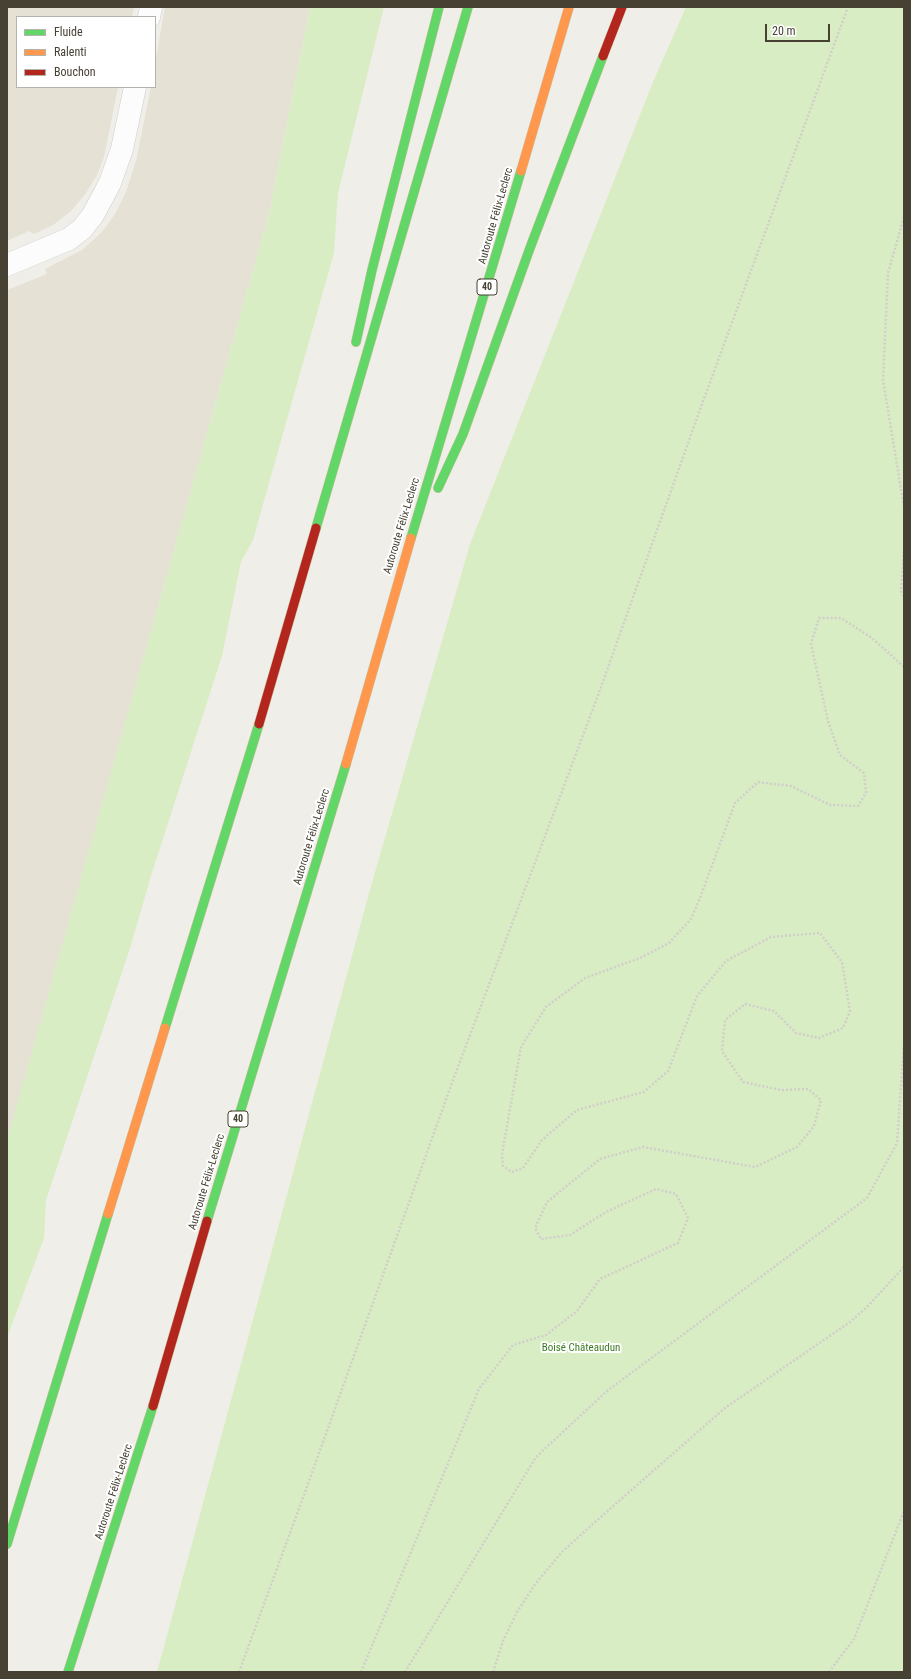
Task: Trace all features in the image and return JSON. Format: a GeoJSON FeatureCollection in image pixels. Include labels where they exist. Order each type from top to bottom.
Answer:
{"type":"FeatureCollection","features":[{"type":"Feature","properties":{"kind":"highway"},"geometry":{"type":"LineString","coordinates":[[353,355],[372,270],[440,7]]}},
{"type":"Feature","properties":{"kind":"highway"},"geometry":{"type":"LineString","coordinates":[[7,1544],[259,724],[468,7]]}},
{"type":"Feature","properties":{"kind":"highway","name":"Autoroute Félix-Leclerc"},"geometry":{"type":"LineString","coordinates":[[68,1672],[144,1436],[214,1196],[331,818],[403,566],[511,207],[569,7]]}},
{"type":"Feature","properties":{"kind":"highway"},"geometry":{"type":"LineString","coordinates":[[403,566],[463,434],[530,248],[622,7]]}},
{"type":"Feature","properties":{"kind":"highway"},"geometry":{"type":"LineString","coordinates":[[316,526],[343,402]]}},
{"type":"Feature","properties":{"kind":"street"},"geometry":{"type":"LineString","coordinates":[[7,265],[69,239],[82,228],[93,215],[110,183],[122,149],[135,88]]}},
{"type":"Feature","properties":{"kind":"path"},"geometry":{"type":"LineString","coordinates":[[239,1672],[307,1488],[452,1080],[596,701],[702,404],[848,7]]}},
{"type":"Feature","properties":{"kind":"path"},"geometry":{"type":"LineString","coordinates":[[904,217],[888,273],[884,380],[904,508]]}},
{"type":"Feature","properties":{"kind":"path"},"geometry":{"type":"LineString","coordinates":[[904,551],[901,591],[904,597]]}},
{"type":"Feature","properties":{"kind":"path"},"geometry":{"type":"LineString","coordinates":[[361,1672],[479,1389],[513,1345],[546,1335],[577,1312],[600,1280],[678,1243],[688,1218],[676,1194],[656,1189],[606,1212],[570,1235],[541,1239],[535,1228],[547,1202],[600,1159],[643,1147],[755,1167],[797,1147],[814,1126],[821,1100],[808,1089],[781,1090],[743,1082],[722,1051],[725,1020],[745,1004],[774,1011],[796,1033],[819,1038],[843,1028],[850,1011],[842,962],[820,934],[771,937],[726,961],[697,996],[668,1071],[644,1092],[577,1110],[542,1140],[523,1168],[512,1172],[503,1166],[502,1154],[521,1046],[546,1007],[585,978],[640,958],[669,943],[691,919],[735,803],[758,782],[791,786],[830,805],[858,806],[866,793],[864,773],[840,755],[828,721],[811,644],[819,618],[841,618],[872,638],[904,667]]}},
{"type":"Feature","properties":{"kind":"path"},"geometry":{"type":"LineString","coordinates":[[405,1672],[536,1457],[607,1391],[867,1198],[897,1143],[904,1042]]}},
{"type":"Feature","properties":{"kind":"path"},"geometry":{"type":"LineString","coordinates":[[493,1672],[503,1641],[517,1612],[536,1583],[562,1552],[725,1408],[855,1317],[871,1303],[904,1267]]}},
{"type":"Feature","properties":{"kind":"path"},"geometry":{"type":"LineString","coordinates":[[828,1672],[854,1638],[904,1511]]}},
{"type":"Feature","properties":{"kind":"shaded area"},"geometry":{"type":"Polygon","coordinates":[[[7,7],[134,7],[132,16],[16,16],[16,88],[118,88],[104,157],[97,175],[86,193],[71,211],[53,225],[34,234],[29,231],[7,241],[7,7]]]}},
{"type":"Feature","properties":{"kind":"shaded area"},"geometry":{"type":"Polygon","coordinates":[[[165,7],[310,7],[270,210],[7,1142],[7,290],[47,274],[45,269],[82,250],[102,232],[115,214],[126,192],[136,161],[151,88],[156,88],[156,58],[165,7]]]}},
{"type":"Feature","properties":{"kind":"green space"},"geometry":{"type":"Polygon","coordinates":[[[310,7],[384,7],[338,193],[334,253],[253,540],[241,562],[222,656],[151,876],[131,945],[46,1200],[44,1238],[7,1338],[7,1140],[270,210],[310,7]]]}},
{"type":"Feature","properties":{"kind":"green space","name":"Boisé Châteaudun"},"geometry":{"type":"Polygon","coordinates":[[[686,7],[904,7],[904,1672],[157,1672],[371,886],[470,544],[653,82],[686,7]]]}},
{"type":"Feature","properties":{"kind":"traffic: fast"},"geometry":{"type":"LineString","coordinates":[[356,342],[372,270],[439,7]]}},
{"type":"Feature","properties":{"kind":"traffic: fast"},"geometry":{"type":"LineString","coordinates":[[316,528],[468,7]]}},
{"type":"Feature","properties":{"kind":"traffic: fast"},"geometry":{"type":"LineString","coordinates":[[438,488],[463,434],[530,248],[603,56]]}},
{"type":"Feature","properties":{"kind":"traffic: fast"},"geometry":{"type":"LineString","coordinates":[[411,538],[521,171]]}},
{"type":"Feature","properties":{"kind":"traffic: fast"},"geometry":{"type":"LineString","coordinates":[[165,1028],[259,724]]}},
{"type":"Feature","properties":{"kind":"traffic: fast"},"geometry":{"type":"LineString","coordinates":[[207,1221],[346,764]]}},
{"type":"Feature","properties":{"kind":"traffic: fast"},"geometry":{"type":"LineString","coordinates":[[7,1544],[108,1214]]}},
{"type":"Feature","properties":{"kind":"traffic: fast"},"geometry":{"type":"LineString","coordinates":[[68,1672],[153,1406]]}},
{"type":"Feature","properties":{"kind":"traffic: slow"},"geometry":{"type":"LineString","coordinates":[[521,171],[569,7]]}},
{"type":"Feature","properties":{"kind":"traffic: slow"},"geometry":{"type":"LineString","coordinates":[[346,764],[411,538]]}},
{"type":"Feature","properties":{"kind":"traffic: slow"},"geometry":{"type":"LineString","coordinates":[[108,1214],[165,1028]]}},
{"type":"Feature","properties":{"kind":"traffic: jam"},"geometry":{"type":"LineString","coordinates":[[603,56],[622,7]]}},
{"type":"Feature","properties":{"kind":"traffic: jam"},"geometry":{"type":"LineString","coordinates":[[259,724],[316,528]]}},
{"type":"Feature","properties":{"kind":"traffic: jam"},"geometry":{"type":"LineString","coordinates":[[153,1406],[207,1221]]}}]}
